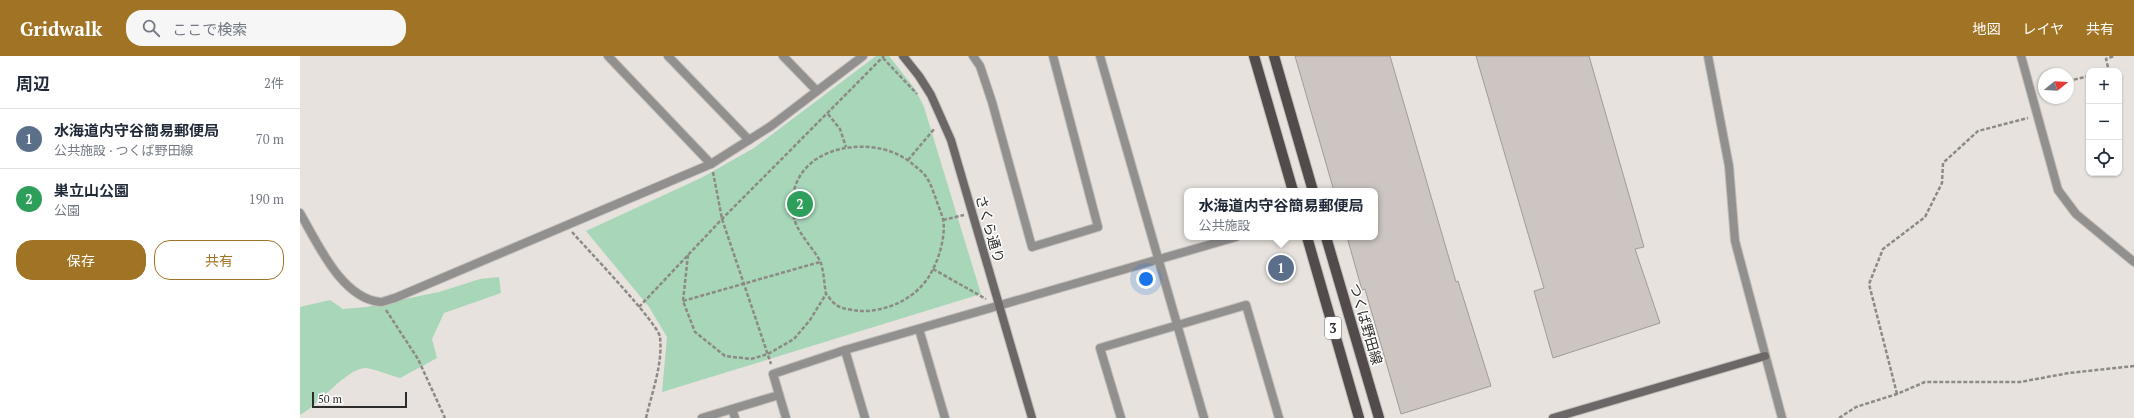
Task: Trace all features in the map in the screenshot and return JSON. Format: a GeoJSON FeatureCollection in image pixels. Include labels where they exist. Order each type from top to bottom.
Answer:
{"type":"FeatureCollection","features":[{"type":"Feature","properties":{"kind":"main road"},"geometry":{"type":"LineString","coordinates":[[1254,56],[1293,188]]}},
{"type":"Feature","properties":{"kind":"main road"},"geometry":{"type":"LineString","coordinates":[[1274,56],[1312,188]]}},
{"type":"Feature","properties":{"kind":"main road","name":"3"},"geometry":{"type":"LineString","coordinates":[[1308,240],[1359,418]]}},
{"type":"Feature","properties":{"kind":"main road","name":"つくば野田線"},"geometry":{"type":"LineString","coordinates":[[1327,240],[1379,418]]}},
{"type":"Feature","properties":{"kind":"street"},"geometry":{"type":"LineString","coordinates":[[608,56],[711,164]]}},
{"type":"Feature","properties":{"kind":"street"},"geometry":{"type":"LineString","coordinates":[[668,56],[749,140]]}},
{"type":"Feature","properties":{"kind":"street"},"geometry":{"type":"LineString","coordinates":[[783,56],[817,91]]}},
{"type":"Feature","properties":{"kind":"street"},"geometry":{"type":"LineString","coordinates":[[300,212],[338,276],[358,294],[381,302],[567,226],[711,164],[749,140],[863,56]]}},
{"type":"Feature","properties":{"kind":"street","name":"さくら通り"},"geometry":{"type":"LineString","coordinates":[[903,56],[919,76],[942,119],[951,140],[1032,418]]}},
{"type":"Feature","properties":{"kind":"street"},"geometry":{"type":"LineString","coordinates":[[974,56],[980,66],[992,102],[1032,247],[1098,227],[1052,56]]}},
{"type":"Feature","properties":{"kind":"street"},"geometry":{"type":"LineString","coordinates":[[1100,56],[1176,325],[1204,418]]}},
{"type":"Feature","properties":{"kind":"street"},"geometry":{"type":"LineString","coordinates":[[1708,56],[1728,166],[1735,241],[1782,418]]}},
{"type":"Feature","properties":{"kind":"street"},"geometry":{"type":"LineString","coordinates":[[2021,56],[2058,190],[2076,214],[2134,262]]}},
{"type":"Feature","properties":{"kind":"street"},"geometry":{"type":"LineString","coordinates":[[786,418],[773,374],[845,350],[1225,240]]}},
{"type":"Feature","properties":{"kind":"street"},"geometry":{"type":"LineString","coordinates":[[1121,418],[1100,348],[1246,305],[1279,418]]}},
{"type":"Feature","properties":{"kind":"street"},"geometry":{"type":"LineString","coordinates":[[919,329],[945,418]]}},
{"type":"Feature","properties":{"kind":"street"},"geometry":{"type":"LineString","coordinates":[[845,350],[865,418]]}},
{"type":"Feature","properties":{"kind":"street"},"geometry":{"type":"LineString","coordinates":[[1554,418],[1765,356]]}},
{"type":"Feature","properties":{"kind":"street"},"geometry":{"type":"LineString","coordinates":[[702,418],[779,395]]}},
{"type":"Feature","properties":{"kind":"street"},"geometry":{"type":"LineString","coordinates":[[732,409],[735,418]]}},
{"type":"Feature","properties":{"kind":"path"},"geometry":{"type":"LineString","coordinates":[[2108,68],[2106,58],[2114,56]]}},
{"type":"Feature","properties":{"kind":"path"},"geometry":{"type":"LineString","coordinates":[[639,306],[722,219],[884,57],[922,99]]}},
{"type":"Feature","properties":{"kind":"path"},"geometry":{"type":"LineString","coordinates":[[2074,80],[2086,77]]}},
{"type":"Feature","properties":{"kind":"path"},"geometry":{"type":"LineString","coordinates":[[828,114],[840,129],[846,147]]}},
{"type":"Feature","properties":{"kind":"path"},"geometry":{"type":"LineString","coordinates":[[1897,394],[1869,284],[1883,249],[1925,218],[1942,183],[1943,163],[1978,131],[2038,116]]}},
{"type":"Feature","properties":{"kind":"path"},"geometry":{"type":"LineString","coordinates":[[908,160],[942,119]]}},
{"type":"Feature","properties":{"kind":"path"},"geometry":{"type":"LineString","coordinates":[[846,147],[872,147],[888,151],[908,160],[925,174],[943,220],[941,246],[933,269],[921,287],[896,305],[872,311],[850,310],[836,305],[826,294],[820,262],[801,233],[793,214],[795,185],[808,164],[827,152],[846,147]]}},
{"type":"Feature","properties":{"kind":"path"},"geometry":{"type":"LineString","coordinates":[[711,164],[722,219],[768,354],[773,374]]}},
{"type":"Feature","properties":{"kind":"path"},"geometry":{"type":"LineString","coordinates":[[943,220],[972,212]]}},
{"type":"Feature","properties":{"kind":"path"},"geometry":{"type":"LineString","coordinates":[[567,226],[639,306],[660,336],[658,369],[646,418]]}},
{"type":"Feature","properties":{"kind":"path"},"geometry":{"type":"LineString","coordinates":[[688,255],[683,301],[695,332],[725,356],[751,360],[768,354],[794,339],[810,320],[826,294]]}},
{"type":"Feature","properties":{"kind":"path"},"geometry":{"type":"LineString","coordinates":[[683,301],[820,262]]}},
{"type":"Feature","properties":{"kind":"path"},"geometry":{"type":"LineString","coordinates":[[933,269],[999,306]]}},
{"type":"Feature","properties":{"kind":"path"},"geometry":{"type":"LineString","coordinates":[[381,302],[418,359],[445,418]]}},
{"type":"Feature","properties":{"kind":"path"},"geometry":{"type":"LineString","coordinates":[[1839,418],[1856,407],[1897,394],[1925,382],[2020,382],[2069,373],[2134,366]]}},
{"type":"Feature","properties":{"kind":"green space"},"geometry":{"type":"Polygon","coordinates":[[[876,56],[889,56],[915,89],[924,107],[981,294],[662,392],[667,337],[649,307],[586,231],[701,178],[754,148],[876,56]]]}},
{"type":"Feature","properties":{"kind":"green space"},"geometry":{"type":"Polygon","coordinates":[[[499,277],[501,293],[444,313],[432,339],[437,358],[400,378],[367,368],[359,369],[342,380],[300,415],[300,307],[330,300],[343,309],[366,307],[439,292],[480,279],[499,277]]]}},
{"type":"Feature","properties":{"kind":"building"},"geometry":{"type":"Polygon","coordinates":[[[1295,56],[1390,56],[1456,282],[1458,281],[1491,386],[1401,414],[1365,289],[1362,290],[1348,240],[1378,240],[1378,188],[1333,188],[1295,56]]]}},
{"type":"Feature","properties":{"kind":"building"},"geometry":{"type":"Polygon","coordinates":[[[1476,56],[1589,56],[1644,247],[1635,249],[1660,323],[1553,358],[1534,291],[1544,288],[1476,56]]]}},
{"type":"Feature","properties":{"kind":"place","name":"巣立山公園"},"geometry":{"type":"Point","coordinates":[800,204]}},
{"type":"Feature","properties":{"kind":"place","name":"水海道内守谷簡易郵便局"},"geometry":{"type":"Point","coordinates":[1281,268]}}]}
